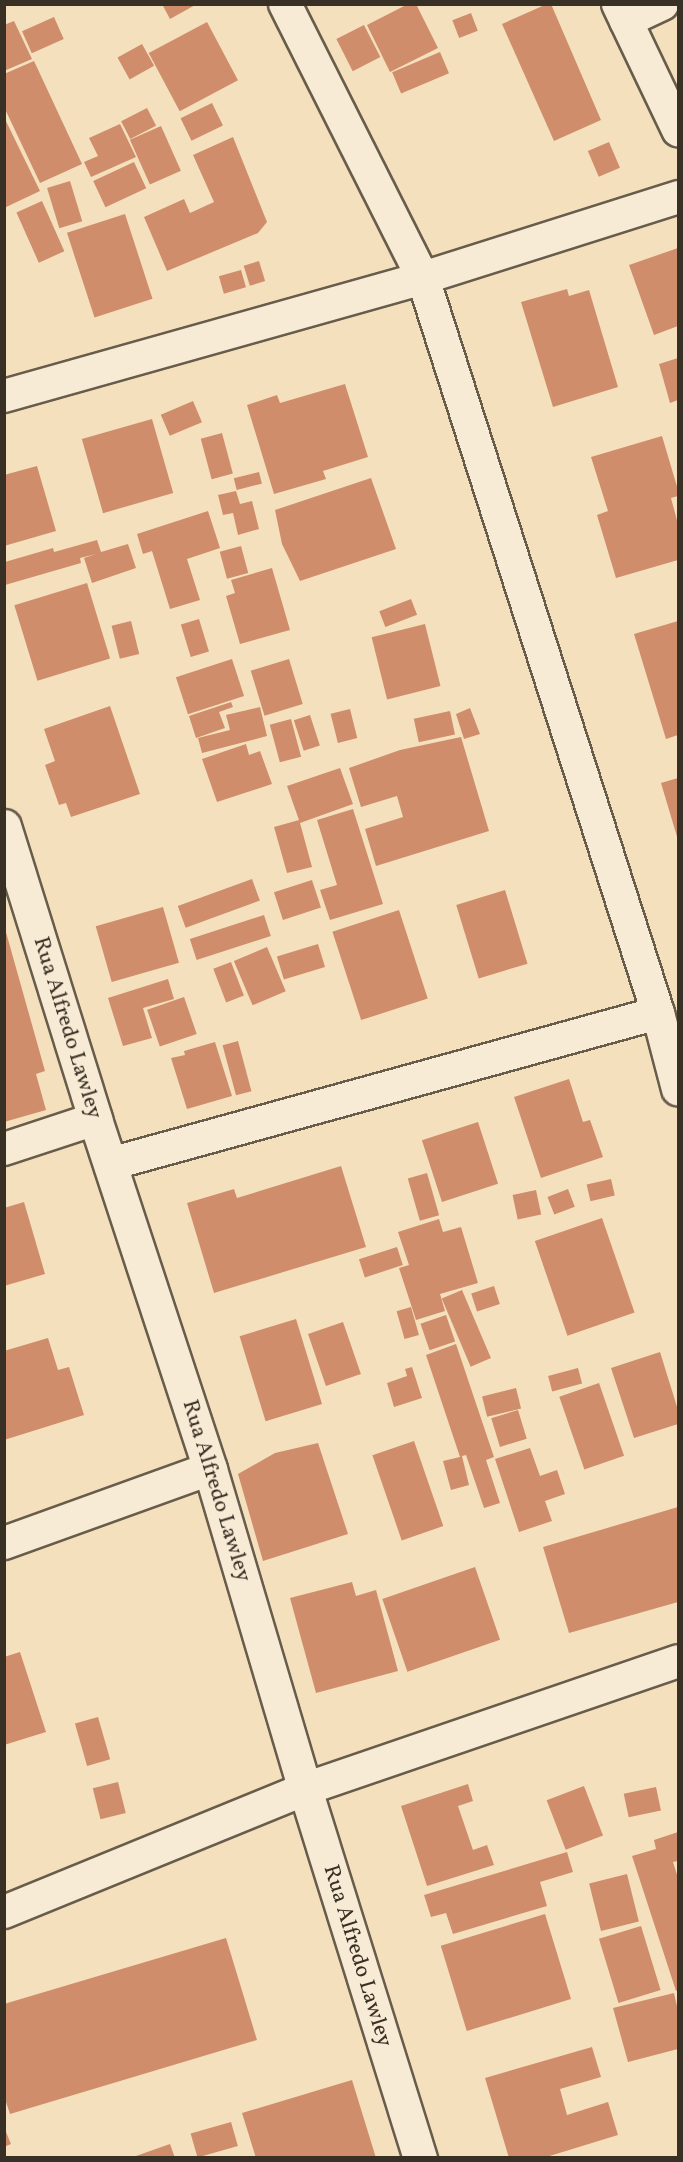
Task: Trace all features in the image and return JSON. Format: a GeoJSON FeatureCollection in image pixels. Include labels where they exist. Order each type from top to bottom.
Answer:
{"type":"FeatureCollection","features":[{"type":"Feature","properties":{"kind":"main road","name":"Rua Alfredo Lawley"},"geometry":{"type":"LineString","coordinates":[[4,826],[95,1119],[210,1469],[305,1789],[420,2157]]}},
{"type":"Feature","properties":{"kind":"street"},"geometry":{"type":"LineString","coordinates":[[285,4],[423,278],[658,1012],[678,1089]]}},
{"type":"Feature","properties":{"kind":"street"},"geometry":{"type":"LineString","coordinates":[[662,4],[622,13],[678,130]]}},
{"type":"Feature","properties":{"kind":"street"},"geometry":{"type":"LineString","coordinates":[[4,396],[423,278],[678,197]]}},
{"type":"Feature","properties":{"kind":"street"},"geometry":{"type":"LineString","coordinates":[[110,1164],[658,1012]]}},
{"type":"Feature","properties":{"kind":"street"},"geometry":{"type":"LineString","coordinates":[[4,1149],[95,1119]]}},
{"type":"Feature","properties":{"kind":"street"},"geometry":{"type":"LineString","coordinates":[[4,1543],[210,1469]]}},
{"type":"Feature","properties":{"kind":"street"},"geometry":{"type":"LineString","coordinates":[[4,1912],[305,1789],[678,1661]]}},
{"type":"Feature","properties":{"kind":"building"},"geometry":{"type":"Polygon","coordinates":[[[162,4],[197,4],[170,19],[162,4]]]}},
{"type":"Feature","properties":{"kind":"building"},"geometry":{"type":"Polygon","coordinates":[[[408,4],[416,4],[438,48],[390,72],[367,25],[408,4]]]}},
{"type":"Feature","properties":{"kind":"building"},"geometry":{"type":"Polygon","coordinates":[[[551,4],[601,120],[554,141],[502,24],[551,4]]]}},
{"type":"Feature","properties":{"kind":"building"},"geometry":{"type":"Polygon","coordinates":[[[471,13],[478,31],[459,38],[452,20],[471,13]]]}},
{"type":"Feature","properties":{"kind":"building"},"geometry":{"type":"Polygon","coordinates":[[[54,17],[64,39],[32,53],[22,31],[54,17]]]}},
{"type":"Feature","properties":{"kind":"building"},"geometry":{"type":"Polygon","coordinates":[[[14,21],[32,59],[4,71],[4,25],[14,21]]]}},
{"type":"Feature","properties":{"kind":"building"},"geometry":{"type":"Polygon","coordinates":[[[207,22],[238,80],[180,111],[149,53],[207,22]]]}},
{"type":"Feature","properties":{"kind":"building"},"geometry":{"type":"Polygon","coordinates":[[[364,25],[380,57],[353,71],[336,39],[364,25]]]}},
{"type":"Feature","properties":{"kind":"building"},"geometry":{"type":"Polygon","coordinates":[[[142,44],[154,66],[130,79],[118,58],[142,44]]]}},
{"type":"Feature","properties":{"kind":"building"},"geometry":{"type":"Polygon","coordinates":[[[440,52],[449,73],[401,93],[392,72],[440,52]]]}},
{"type":"Feature","properties":{"kind":"building"},"geometry":{"type":"Polygon","coordinates":[[[34,61],[82,164],[40,183],[4,107],[4,74],[34,61]]]}},
{"type":"Feature","properties":{"kind":"building"},"geometry":{"type":"Polygon","coordinates":[[[212,103],[223,125],[192,141],[181,118],[212,103]]]}},
{"type":"Feature","properties":{"kind":"building"},"geometry":{"type":"Polygon","coordinates":[[[147,108],[156,126],[130,139],[121,121],[147,108]]]}},
{"type":"Feature","properties":{"kind":"building"},"geometry":{"type":"Polygon","coordinates":[[[4,117],[40,191],[4,208],[4,117]]]}},
{"type":"Feature","properties":{"kind":"building"},"geometry":{"type":"Polygon","coordinates":[[[120,124],[136,157],[91,177],[84,162],[98,156],[89,138],[120,124]]]}},
{"type":"Feature","properties":{"kind":"building"},"geometry":{"type":"Polygon","coordinates":[[[161,126],[181,171],[150,185],[130,140],[161,126]]]}},
{"type":"Feature","properties":{"kind":"building"},"geometry":{"type":"Polygon","coordinates":[[[233,137],[267,222],[258,233],[167,271],[144,217],[184,199],[190,213],[214,202],[193,155],[233,137]]]}},
{"type":"Feature","properties":{"kind":"building"},"geometry":{"type":"Polygon","coordinates":[[[609,142],[620,168],[599,177],[588,151],[609,142]]]}},
{"type":"Feature","properties":{"kind":"building"},"geometry":{"type":"Polygon","coordinates":[[[134,162],[146,188],[105,207],[93,181],[134,162]]]}},
{"type":"Feature","properties":{"kind":"building"},"geometry":{"type":"Polygon","coordinates":[[[70,181],[82,221],[59,228],[47,188],[70,181]]]}},
{"type":"Feature","properties":{"kind":"building"},"geometry":{"type":"Polygon","coordinates":[[[42,201],[64,251],[39,263],[16,212],[42,201]]]}},
{"type":"Feature","properties":{"kind":"building"},"geometry":{"type":"Polygon","coordinates":[[[125,214],[153,299],[94,317],[67,233],[125,214]]]}},
{"type":"Feature","properties":{"kind":"building"},"geometry":{"type":"Polygon","coordinates":[[[678,248],[678,326],[654,335],[629,265],[678,248]]]}},
{"type":"Feature","properties":{"kind":"building"},"geometry":{"type":"Polygon","coordinates":[[[259,261],[265,281],[250,286],[244,266],[259,261]]]}},
{"type":"Feature","properties":{"kind":"building"},"geometry":{"type":"Polygon","coordinates":[[[241,270],[246,287],[224,294],[219,276],[241,270]]]}},
{"type":"Feature","properties":{"kind":"building"},"geometry":{"type":"Polygon","coordinates":[[[567,289],[569,296],[589,290],[618,387],[553,407],[521,302],[567,289]]]}},
{"type":"Feature","properties":{"kind":"building"},"geometry":{"type":"Polygon","coordinates":[[[678,358],[678,400],[670,403],[659,364],[678,358]]]}},
{"type":"Feature","properties":{"kind":"building"},"geometry":{"type":"Polygon","coordinates":[[[345,384],[368,457],[323,471],[326,479],[274,494],[247,405],[277,395],[280,403],[345,384]]]}},
{"type":"Feature","properties":{"kind":"building"},"geometry":{"type":"Polygon","coordinates":[[[193,401],[202,422],[170,436],[161,415],[193,401]]]}},
{"type":"Feature","properties":{"kind":"building"},"geometry":{"type":"Polygon","coordinates":[[[152,419],[173,493],[103,513],[82,439],[152,419]]]}},
{"type":"Feature","properties":{"kind":"building"},"geometry":{"type":"Polygon","coordinates":[[[222,433],[233,474],[212,479],[201,439],[222,433]]]}},
{"type":"Feature","properties":{"kind":"building"},"geometry":{"type":"Polygon","coordinates":[[[662,436],[678,490],[678,496],[671,498],[678,524],[678,560],[616,578],[597,515],[608,511],[591,457],[662,436]]]}},
{"type":"Feature","properties":{"kind":"building"},"geometry":{"type":"Polygon","coordinates":[[[37,466],[56,531],[4,546],[4,475],[37,466]]]}},
{"type":"Feature","properties":{"kind":"building"},"geometry":{"type":"Polygon","coordinates":[[[259,472],[262,484],[237,490],[234,478],[259,472]]]}},
{"type":"Feature","properties":{"kind":"building"},"geometry":{"type":"Polygon","coordinates":[[[371,478],[396,549],[300,581],[282,544],[275,510],[371,478]]]}},
{"type":"Feature","properties":{"kind":"building"},"geometry":{"type":"Polygon","coordinates":[[[236,491],[240,504],[252,501],[259,529],[238,535],[233,513],[223,515],[218,495],[236,491]]]}},
{"type":"Feature","properties":{"kind":"building"},"geometry":{"type":"Polygon","coordinates":[[[208,511],[220,548],[187,559],[200,600],[170,609],[152,551],[143,554],[137,534],[208,511]]]}},
{"type":"Feature","properties":{"kind":"building"},"geometry":{"type":"Polygon","coordinates":[[[97,540],[101,552],[128,544],[136,568],[92,583],[84,558],[96,554],[80,558],[81,563],[5,585],[5,562],[53,548],[54,552],[97,540]]]}},
{"type":"Feature","properties":{"kind":"building"},"geometry":{"type":"Polygon","coordinates":[[[241,546],[248,573],[227,579],[220,552],[241,546]]]}},
{"type":"Feature","properties":{"kind":"building"},"geometry":{"type":"Polygon","coordinates":[[[272,568],[290,630],[240,644],[226,596],[235,593],[231,580],[272,568]]]}},
{"type":"Feature","properties":{"kind":"building"},"geometry":{"type":"Polygon","coordinates":[[[87,583],[110,659],[37,681],[14,605],[87,583]]]}},
{"type":"Feature","properties":{"kind":"building"},"geometry":{"type":"Polygon","coordinates":[[[411,599],[417,615],[385,627],[379,611],[411,599]]]}},
{"type":"Feature","properties":{"kind":"building"},"geometry":{"type":"Polygon","coordinates":[[[199,619],[209,652],[191,657],[181,625],[199,619]]]}},
{"type":"Feature","properties":{"kind":"building"},"geometry":{"type":"Polygon","coordinates":[[[131,621],[139,654],[120,659],[112,626],[131,621]]]}},
{"type":"Feature","properties":{"kind":"building"},"geometry":{"type":"Polygon","coordinates":[[[678,621],[678,735],[666,739],[634,634],[678,621]]]}},
{"type":"Feature","properties":{"kind":"building"},"geometry":{"type":"Polygon","coordinates":[[[425,624],[440,686],[387,699],[372,637],[425,624]]]}},
{"type":"Feature","properties":{"kind":"building"},"geometry":{"type":"Polygon","coordinates":[[[232,659],[244,696],[188,714],[176,677],[232,659]]]}},
{"type":"Feature","properties":{"kind":"building"},"geometry":{"type":"Polygon","coordinates":[[[289,659],[303,704],[264,716],[251,671],[289,659]]]}},
{"type":"Feature","properties":{"kind":"building"},"geometry":{"type":"Polygon","coordinates":[[[231,702],[233,707],[219,712],[225,728],[196,738],[189,716],[231,702]]]}},
{"type":"Feature","properties":{"kind":"building"},"geometry":{"type":"Polygon","coordinates":[[[110,706],[140,794],[71,817],[66,803],[59,805],[45,765],[55,761],[44,729],[110,706]]]}},
{"type":"Feature","properties":{"kind":"building"},"geometry":{"type":"Polygon","coordinates":[[[260,707],[267,736],[202,753],[198,738],[230,730],[226,715],[260,707]]]}},
{"type":"Feature","properties":{"kind":"building"},"geometry":{"type":"Polygon","coordinates":[[[470,708],[480,734],[464,739],[456,714],[470,708]]]}},
{"type":"Feature","properties":{"kind":"building"},"geometry":{"type":"Polygon","coordinates":[[[350,709],[357,738],[338,743],[331,714],[350,709]]]}},
{"type":"Feature","properties":{"kind":"building"},"geometry":{"type":"Polygon","coordinates":[[[450,711],[455,734],[419,742],[414,719],[450,711]]]}},
{"type":"Feature","properties":{"kind":"building"},"geometry":{"type":"Polygon","coordinates":[[[310,715],[320,745],[304,751],[294,720],[310,715]]]}},
{"type":"Feature","properties":{"kind":"building"},"geometry":{"type":"Polygon","coordinates":[[[291,719],[301,757],[280,762],[270,725],[291,719]]]}},
{"type":"Feature","properties":{"kind":"building"},"geometry":{"type":"Polygon","coordinates":[[[461,737],[489,831],[376,866],[365,829],[403,817],[397,796],[361,807],[349,768],[400,750],[461,737]]]}},
{"type":"Feature","properties":{"kind":"building"},"geometry":{"type":"Polygon","coordinates":[[[246,744],[249,755],[260,751],[272,784],[217,802],[202,759],[246,744]]]}},
{"type":"Feature","properties":{"kind":"building"},"geometry":{"type":"Polygon","coordinates":[[[340,768],[353,804],[300,823],[312,867],[287,873],[274,827],[299,820],[287,786],[340,768]]]}},
{"type":"Feature","properties":{"kind":"building"},"geometry":{"type":"Polygon","coordinates":[[[678,778],[678,840],[661,783],[678,778]]]}},
{"type":"Feature","properties":{"kind":"building"},"geometry":{"type":"Polygon","coordinates":[[[353,809],[383,904],[330,920],[320,890],[337,885],[317,820],[353,809]]]}},
{"type":"Feature","properties":{"kind":"building"},"geometry":{"type":"Polygon","coordinates":[[[252,879],[260,901],[186,928],[178,906],[252,879]]]}},
{"type":"Feature","properties":{"kind":"building"},"geometry":{"type":"Polygon","coordinates":[[[312,880],[321,908],[283,920],[274,892],[312,880]]]}},
{"type":"Feature","properties":{"kind":"building"},"geometry":{"type":"Polygon","coordinates":[[[505,890],[528,964],[479,979],[456,905],[505,890]]]}},
{"type":"Feature","properties":{"kind":"building"},"geometry":{"type":"Polygon","coordinates":[[[163,907],[179,963],[112,982],[96,926],[163,907]]]}},
{"type":"Feature","properties":{"kind":"building"},"geometry":{"type":"Polygon","coordinates":[[[399,910],[428,998],[361,1020],[332,932],[399,910]]]}},
{"type":"Feature","properties":{"kind":"building"},"geometry":{"type":"Polygon","coordinates":[[[264,915],[271,936],[197,960],[190,939],[264,915]]]}},
{"type":"Feature","properties":{"kind":"building"},"geometry":{"type":"Polygon","coordinates":[[[4,925],[45,1071],[36,1074],[46,1110],[4,1122],[4,925]]]}},
{"type":"Feature","properties":{"kind":"building"},"geometry":{"type":"Polygon","coordinates":[[[318,944],[325,967],[284,980],[277,957],[318,944]]]}},
{"type":"Feature","properties":{"kind":"building"},"geometry":{"type":"Polygon","coordinates":[[[267,947],[286,991],[253,1005],[234,961],[267,947]]]}},
{"type":"Feature","properties":{"kind":"building"},"geometry":{"type":"Polygon","coordinates":[[[231,962],[244,996],[226,1002],[213,969],[231,962]]]}},
{"type":"Feature","properties":{"kind":"building"},"geometry":{"type":"Polygon","coordinates":[[[168,979],[174,999],[143,1008],[152,1038],[123,1046],[108,998],[168,979]]]}},
{"type":"Feature","properties":{"kind":"building"},"geometry":{"type":"Polygon","coordinates":[[[184,997],[197,1034],[160,1047],[147,1010],[184,997]]]}},
{"type":"Feature","properties":{"kind":"building"},"geometry":{"type":"Polygon","coordinates":[[[238,1041],[251,1091],[236,1095],[223,1045],[238,1041]]]}},
{"type":"Feature","properties":{"kind":"building"},"geometry":{"type":"Polygon","coordinates":[[[215,1042],[232,1096],[187,1109],[171,1058],[185,1055],[184,1051],[215,1042]]]}},
{"type":"Feature","properties":{"kind":"building"},"geometry":{"type":"Polygon","coordinates":[[[569,1079],[583,1122],[590,1120],[603,1157],[541,1178],[514,1097],[569,1079]]]}},
{"type":"Feature","properties":{"kind":"building"},"geometry":{"type":"Polygon","coordinates":[[[478,1122],[498,1184],[442,1202],[422,1140],[478,1122]]]}},
{"type":"Feature","properties":{"kind":"building"},"geometry":{"type":"Polygon","coordinates":[[[341,1166],[366,1247],[214,1293],[187,1203],[234,1189],[237,1198],[341,1166]]]}},
{"type":"Feature","properties":{"kind":"building"},"geometry":{"type":"Polygon","coordinates":[[[427,1173],[439,1215],[420,1221],[408,1179],[427,1173]]]}},
{"type":"Feature","properties":{"kind":"building"},"geometry":{"type":"Polygon","coordinates":[[[611,1179],[615,1196],[590,1201],[587,1185],[611,1179]]]}},
{"type":"Feature","properties":{"kind":"building"},"geometry":{"type":"Polygon","coordinates":[[[568,1189],[575,1207],[554,1215],[547,1197],[568,1189]]]}},
{"type":"Feature","properties":{"kind":"building"},"geometry":{"type":"Polygon","coordinates":[[[536,1190],[541,1214],[518,1219],[513,1195],[536,1190]]]}},
{"type":"Feature","properties":{"kind":"building"},"geometry":{"type":"Polygon","coordinates":[[[24,1202],[45,1274],[4,1286],[4,1208],[24,1202]]]}},
{"type":"Feature","properties":{"kind":"building"},"geometry":{"type":"Polygon","coordinates":[[[602,1218],[635,1313],[567,1336],[535,1241],[602,1218]]]}},
{"type":"Feature","properties":{"kind":"building"},"geometry":{"type":"Polygon","coordinates":[[[439,1219],[443,1232],[461,1227],[478,1283],[440,1294],[445,1311],[416,1320],[399,1268],[409,1265],[398,1232],[439,1219]]]}},
{"type":"Feature","properties":{"kind":"building"},"geometry":{"type":"Polygon","coordinates":[[[397,1247],[403,1265],[365,1277],[359,1259],[397,1247]]]}},
{"type":"Feature","properties":{"kind":"building"},"geometry":{"type":"Polygon","coordinates":[[[494,1286],[500,1304],[477,1311],[471,1293],[494,1286]]]}},
{"type":"Feature","properties":{"kind":"building"},"geometry":{"type":"Polygon","coordinates":[[[462,1290],[491,1358],[471,1367],[442,1299],[462,1290]]]}},
{"type":"Feature","properties":{"kind":"building"},"geometry":{"type":"Polygon","coordinates":[[[411,1307],[419,1335],[405,1339],[397,1311],[411,1307]]]}},
{"type":"Feature","properties":{"kind":"building"},"geometry":{"type":"Polygon","coordinates":[[[446,1315],[455,1341],[430,1350],[420,1324],[446,1315]]]}},
{"type":"Feature","properties":{"kind":"building"},"geometry":{"type":"Polygon","coordinates":[[[296,1319],[322,1404],[266,1421],[240,1336],[296,1319]]]}},
{"type":"Feature","properties":{"kind":"building"},"geometry":{"type":"Polygon","coordinates":[[[343,1322],[361,1374],[326,1386],[308,1334],[343,1322]]]}},
{"type":"Feature","properties":{"kind":"building"},"geometry":{"type":"Polygon","coordinates":[[[48,1338],[58,1370],[69,1367],[84,1415],[4,1440],[4,1351],[48,1338]]]}},
{"type":"Feature","properties":{"kind":"building"},"geometry":{"type":"Polygon","coordinates":[[[456,1344],[494,1457],[486,1460],[500,1503],[484,1508],[466,1455],[462,1456],[469,1485],[451,1490],[443,1461],[460,1457],[426,1355],[456,1344]]]}},
{"type":"Feature","properties":{"kind":"building"},"geometry":{"type":"Polygon","coordinates":[[[660,1352],[678,1410],[678,1424],[634,1438],[611,1368],[660,1352]]]}},
{"type":"Feature","properties":{"kind":"building"},"geometry":{"type":"Polygon","coordinates":[[[412,1367],[422,1398],[394,1407],[387,1383],[407,1376],[405,1369],[412,1367]]]}},
{"type":"Feature","properties":{"kind":"building"},"geometry":{"type":"Polygon","coordinates":[[[578,1368],[582,1383],[552,1391],[548,1376],[578,1368]]]}},
{"type":"Feature","properties":{"kind":"building"},"geometry":{"type":"Polygon","coordinates":[[[599,1383],[624,1456],[584,1469],[559,1397],[599,1383]]]}},
{"type":"Feature","properties":{"kind":"building"},"geometry":{"type":"Polygon","coordinates":[[[516,1388],[521,1408],[487,1417],[482,1396],[516,1388]]]}},
{"type":"Feature","properties":{"kind":"building"},"geometry":{"type":"Polygon","coordinates":[[[518,1410],[527,1439],[500,1447],[491,1418],[518,1410]]]}},
{"type":"Feature","properties":{"kind":"building"},"geometry":{"type":"Polygon","coordinates":[[[414,1441],[443,1526],[402,1540],[372,1455],[414,1441]]]}},
{"type":"Feature","properties":{"kind":"building"},"geometry":{"type":"Polygon","coordinates":[[[318,1443],[348,1534],[263,1561],[238,1474],[275,1453],[318,1443]]]}},
{"type":"Feature","properties":{"kind":"building"},"geometry":{"type":"Polygon","coordinates":[[[530,1448],[540,1476],[557,1470],[565,1494],[545,1501],[552,1521],[519,1532],[495,1459],[530,1448]]]}},
{"type":"Feature","properties":{"kind":"building"},"geometry":{"type":"Polygon","coordinates":[[[678,1507],[678,1602],[569,1633],[543,1547],[678,1507]]]}},
{"type":"Feature","properties":{"kind":"building"},"geometry":{"type":"Polygon","coordinates":[[[475,1567],[500,1640],[407,1672],[382,1599],[475,1567]]]}},
{"type":"Feature","properties":{"kind":"building"},"geometry":{"type":"Polygon","coordinates":[[[352,1582],[356,1596],[376,1590],[398,1671],[316,1693],[290,1598],[352,1582]]]}},
{"type":"Feature","properties":{"kind":"building"},"geometry":{"type":"Polygon","coordinates":[[[20,1652],[46,1732],[4,1745],[4,1657],[20,1652]]]}},
{"type":"Feature","properties":{"kind":"building"},"geometry":{"type":"Polygon","coordinates":[[[98,1717],[110,1759],[87,1766],[75,1724],[98,1717]]]}},
{"type":"Feature","properties":{"kind":"building"},"geometry":{"type":"Polygon","coordinates":[[[118,1782],[126,1813],[101,1819],[93,1788],[118,1782]]]}},
{"type":"Feature","properties":{"kind":"building"},"geometry":{"type":"Polygon","coordinates":[[[468,1784],[473,1801],[458,1806],[473,1850],[487,1845],[494,1865],[427,1886],[401,1806],[468,1784]]]}},
{"type":"Feature","properties":{"kind":"building"},"geometry":{"type":"Polygon","coordinates":[[[584,1786],[603,1835],[566,1850],[547,1800],[584,1786]]]}},
{"type":"Feature","properties":{"kind":"building"},"geometry":{"type":"Polygon","coordinates":[[[656,1787],[661,1810],[629,1817],[624,1794],[656,1787]]]}},
{"type":"Feature","properties":{"kind":"building"},"geometry":{"type":"Polygon","coordinates":[[[678,1832],[678,1861],[673,1862],[678,1878],[678,1990],[676,1991],[632,1856],[656,1849],[654,1840],[678,1832]]]}},
{"type":"Feature","properties":{"kind":"building"},"geometry":{"type":"Polygon","coordinates":[[[567,1852],[573,1872],[540,1882],[547,1906],[453,1934],[446,1913],[431,1917],[424,1895],[567,1852]]]}},
{"type":"Feature","properties":{"kind":"building"},"geometry":{"type":"Polygon","coordinates":[[[627,1874],[639,1922],[601,1931],[589,1883],[627,1874]]]}},
{"type":"Feature","properties":{"kind":"building"},"geometry":{"type":"Polygon","coordinates":[[[545,1914],[571,1999],[467,2031],[441,1946],[545,1914]]]}},
{"type":"Feature","properties":{"kind":"building"},"geometry":{"type":"Polygon","coordinates":[[[641,1926],[661,1990],[619,2003],[599,1939],[641,1926]]]}},
{"type":"Feature","properties":{"kind":"building"},"geometry":{"type":"Polygon","coordinates":[[[226,1938],[257,2040],[10,2114],[4,2096],[4,2004],[226,1938]]]}},
{"type":"Feature","properties":{"kind":"building"},"geometry":{"type":"Polygon","coordinates":[[[674,1993],[678,2011],[678,2049],[628,2062],[613,2008],[674,1993]]]}},
{"type":"Feature","properties":{"kind":"building"},"geometry":{"type":"Polygon","coordinates":[[[592,2047],[601,2077],[560,2089],[567,2115],[608,2102],[618,2135],[543,2158],[509,2158],[485,2078],[592,2047]]]}},
{"type":"Feature","properties":{"kind":"building"},"geometry":{"type":"Polygon","coordinates":[[[352,2080],[376,2158],[256,2158],[242,2113],[352,2080]]]}},
{"type":"Feature","properties":{"kind":"building"},"geometry":{"type":"Polygon","coordinates":[[[231,2122],[238,2146],[198,2158],[191,2134],[231,2122]]]}},
{"type":"Feature","properties":{"kind":"building"},"geometry":{"type":"Polygon","coordinates":[[[4,2127],[11,2144],[4,2147],[4,2127]]]}},
{"type":"Feature","properties":{"kind":"building"},"geometry":{"type":"Polygon","coordinates":[[[170,2144],[175,2158],[133,2158],[133,2157],[170,2144]]]}}]}
